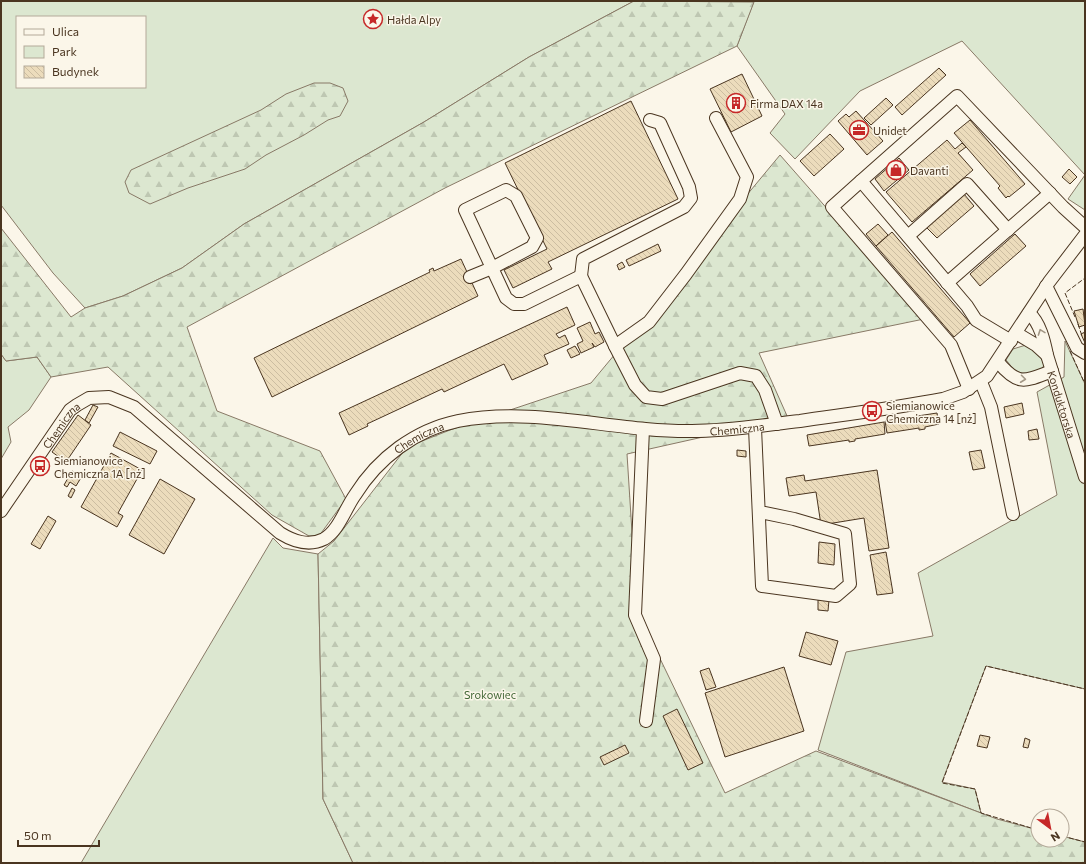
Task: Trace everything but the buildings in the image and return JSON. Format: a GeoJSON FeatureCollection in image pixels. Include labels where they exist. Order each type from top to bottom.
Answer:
{"type":"FeatureCollection","features":[{"type":"Feature","properties":{"kind":"street"},"geometry":{"type":"LineString","coordinates":[[969,388],[952,345],[832,207],[957,96],[1050,193],[1085,227]]}},
{"type":"Feature","properties":{"kind":"street"},"geometry":{"type":"LineString","coordinates":[[614,346],[649,322],[740,199],[747,178],[716,118]]}},
{"type":"Feature","properties":{"kind":"street"},"geometry":{"type":"LineString","coordinates":[[650,120],[660,123],[689,187],[691,198],[684,207],[583,259],[581,276],[614,346],[635,385],[646,397],[662,399],[740,373],[756,376],[764,390],[777,424]]}},
{"type":"Feature","properties":{"kind":"street","name":"Konduktorska"},"geometry":{"type":"LineString","coordinates":[[861,181],[947,283],[976,320],[1013,337],[1036,345],[1046,355]]}},
{"type":"Feature","properties":{"kind":"street"},"geometry":{"type":"LineString","coordinates":[[908,236],[967,184],[1008,230]]}},
{"type":"Feature","properties":{"kind":"street"},"geometry":{"type":"LineString","coordinates":[[470,277],[492,268],[532,247],[537,238],[516,196],[506,190],[465,210],[492,268],[506,298],[514,304],[524,304],[581,276]]}},
{"type":"Feature","properties":{"kind":"street"},"geometry":{"type":"LineString","coordinates":[[947,283],[1050,193]]}},
{"type":"Feature","properties":{"kind":"street"},"geometry":{"type":"LineString","coordinates":[[1013,514],[991,407],[981,382],[998,362],[1046,286],[1085,236]]}},
{"type":"Feature","properties":{"kind":"street"},"geometry":{"type":"LineString","coordinates":[[1046,286],[1077,348],[1085,352]]}},
{"type":"Feature","properties":{"kind":"street","name":"Konduktorska"},"geometry":{"type":"LineString","coordinates":[[1029,313],[1038,324],[1045,344],[1046,355],[1085,477]]}},
{"type":"Feature","properties":{"kind":"street"},"geometry":{"type":"LineString","coordinates":[[998,362],[1008,373],[1018,379],[1035,379],[1052,371]]}},
{"type":"Feature","properties":{"kind":"street","name":"Chemiczna"},"geometry":{"type":"LineString","coordinates":[[1,511],[70,410],[89,398],[100,396],[117,399],[134,407],[280,533],[303,543],[318,541],[331,533],[367,477],[382,461],[404,443],[425,432],[448,423],[476,418],[526,416],[643,429],[692,431],[755,428],[902,407],[943,399],[981,382]]}},
{"type":"Feature","properties":{"kind":"street"},"geometry":{"type":"LineString","coordinates":[[755,428],[760,512],[762,586],[836,596],[850,584],[845,534],[794,519],[760,512]]}},
{"type":"Feature","properties":{"kind":"street"},"geometry":{"type":"LineString","coordinates":[[643,429],[635,615],[654,659],[646,721]]}},
{"type":"Feature","properties":{"kind":"green space","name":"Hałda Alpy"},"geometry":{"type":"Polygon","coordinates":[[[1,1],[634,1],[529,57],[424,122],[244,224],[182,268],[123,296],[85,308],[53,273],[1,205],[1,1]]]}},
{"type":"Feature","properties":{"kind":"green space"},"geometry":{"type":"Polygon","coordinates":[[[634,1],[754,2],[737,46],[445,188],[187,327],[217,411],[320,451],[346,499],[319,536],[309,536],[272,515],[108,367],[51,377],[37,357],[6,361],[1,354],[1,228],[71,317],[85,308],[123,296],[182,268],[244,224],[424,122],[529,57],[634,1]]]}},
{"type":"Feature","properties":{"kind":"green space"},"geometry":{"type":"Polygon","coordinates":[[[754,1],[1085,1],[1085,175],[962,41],[860,91],[795,159],[770,133],[785,114],[737,46],[754,1]]]}},
{"type":"Feature","properties":{"kind":"green space"},"geometry":{"type":"Polygon","coordinates":[[[314,83],[330,83],[343,88],[348,101],[340,116],[328,120],[304,135],[266,155],[245,169],[188,188],[150,204],[129,193],[125,182],[131,170],[261,110],[286,94],[314,83]]]}},
{"type":"Feature","properties":{"kind":"green space","name":"Srokowiec"},"geometry":{"type":"Polygon","coordinates":[[[780,155],[924,319],[759,353],[788,418],[627,454],[637,611],[725,793],[816,751],[997,819],[1030,828],[1030,848],[1070,848],[1070,838],[1085,842],[1085,863],[353,863],[323,799],[318,554],[334,541],[407,447],[450,430],[591,383],[780,155]]]}},
{"type":"Feature","properties":{"kind":"green space"},"geometry":{"type":"Polygon","coordinates":[[[1085,175],[1085,210],[1068,199],[1085,175]]]}},
{"type":"Feature","properties":{"kind":"green space"},"geometry":{"type":"Polygon","coordinates":[[[1065,341],[1085,384],[1085,689],[986,666],[942,782],[975,789],[981,813],[818,750],[846,652],[933,636],[918,573],[1057,495],[1037,392],[1064,377],[1065,341]]]}},
{"type":"Feature","properties":{"kind":"green space"},"geometry":{"type":"Polygon","coordinates":[[[1026,345],[1040,354],[1044,365],[1042,369],[1031,374],[1015,371],[1006,360],[1013,349],[1026,345]]]}},
{"type":"Feature","properties":{"kind":"green space"},"geometry":{"type":"Polygon","coordinates":[[[1,354],[6,361],[37,357],[51,377],[29,410],[8,427],[11,442],[1,459],[1,354]]]}},
{"type":"Feature","properties":{"kind":"green space"},"geometry":{"type":"Polygon","coordinates":[[[273,538],[283,548],[318,554],[323,799],[353,863],[81,863],[273,538]]]}},
{"type":"Feature","properties":{"kind":"fence"},"geometry":{"type":"LineString","coordinates":[[1075,317],[1065,293],[1085,278]]}},
{"type":"Feature","properties":{"kind":"fence"},"geometry":{"type":"LineString","coordinates":[[1078,324],[1082,336]]}},
{"type":"Feature","properties":{"kind":"fence"},"geometry":{"type":"LineString","coordinates":[[1070,351],[1085,384]]}},
{"type":"Feature","properties":{"kind":"fence"},"geometry":{"type":"LineString","coordinates":[[1030,828],[981,813],[975,789],[942,783],[986,666],[1085,689]]}},
{"type":"Feature","properties":{"kind":"fence"},"geometry":{"type":"LineString","coordinates":[[1070,838],[1085,842]]}},
{"type":"Feature","properties":{"kind":"place","name":"Hałda Alpy"},"geometry":{"type":"Point","coordinates":[373,19]}},
{"type":"Feature","properties":{"kind":"place","name":"Firma DAX 14a"},"geometry":{"type":"Point","coordinates":[736,103]}},
{"type":"Feature","properties":{"kind":"place","name":"Unidet"},"geometry":{"type":"Point","coordinates":[859,130]}},
{"type":"Feature","properties":{"kind":"place","name":"Davanti"},"geometry":{"type":"Point","coordinates":[896,170]}},
{"type":"Feature","properties":{"kind":"place","name":"Siemianowice Chemiczna 14 [nż]"},"geometry":{"type":"Point","coordinates":[872,411]}},
{"type":"Feature","properties":{"kind":"place","name":"Siemianowice Chemiczna 1A [nż]"},"geometry":{"type":"Point","coordinates":[40,466]}}]}
